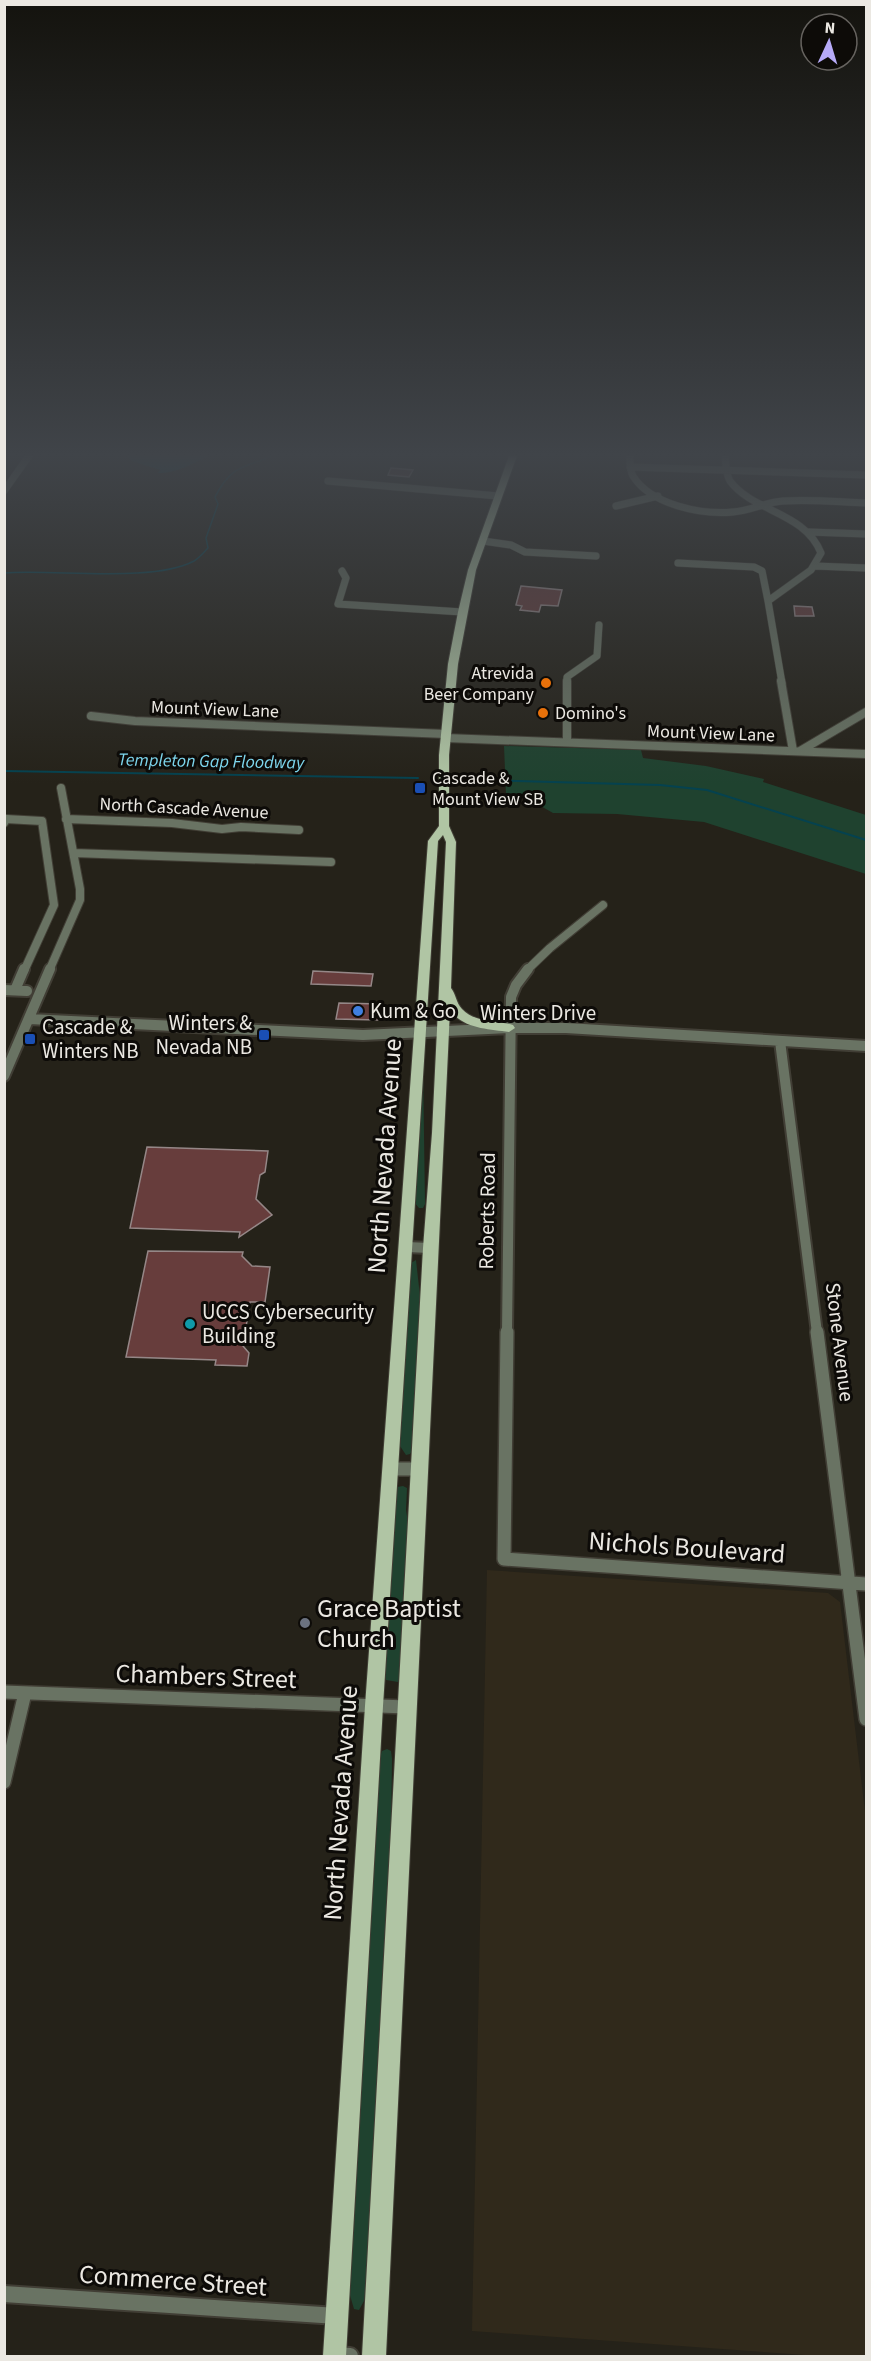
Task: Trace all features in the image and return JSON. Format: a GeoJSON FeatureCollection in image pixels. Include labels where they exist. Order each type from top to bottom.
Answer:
{"type":"FeatureCollection","features":[{"type":"Feature","properties":{"kind":"main road","name":"North Nevada Avenue"},"geometry":{"type":"LineString","coordinates":[[374,2356],[418,1469],[439,1132],[451,842],[444,826],[446,736],[453,664],[462,612],[476,563]]}},
{"type":"Feature","properties":{"kind":"main road","name":"North Nevada Avenue"},"geometry":{"type":"LineString","coordinates":[[339,2356],[337,2316],[374,1706],[433,841],[444,826]]}},
{"type":"Feature","properties":{"kind":"main road"},"geometry":{"type":"LineString","coordinates":[[445,978],[450,1001],[460,1016],[475,1022],[509,1028]]}},
{"type":"Feature","properties":{"kind":"street"},"geometry":{"type":"LineString","coordinates":[[681,563],[754,567],[762,571],[796,751],[867,712]]}},
{"type":"Feature","properties":{"kind":"street"},"geometry":{"type":"LineString","coordinates":[[768,601],[817,563]]}},
{"type":"Feature","properties":{"kind":"street"},"geometry":{"type":"LineString","coordinates":[[815,566],[867,568]]}},
{"type":"Feature","properties":{"kind":"street"},"geometry":{"type":"LineString","coordinates":[[342,571],[346,578],[338,604],[462,612]]}},
{"type":"Feature","properties":{"kind":"street"},"geometry":{"type":"LineString","coordinates":[[567,742],[567,677],[597,656],[599,625]]}},
{"type":"Feature","properties":{"kind":"street","name":"Mount View Lane"},"geometry":{"type":"LineString","coordinates":[[91,716],[146,721],[567,742],[867,754]]}},
{"type":"Feature","properties":{"kind":"street"},"geometry":{"type":"LineString","coordinates":[[4,1076],[7,1063],[30,1019],[33,991],[80,900],[74,853],[61,788]]}},
{"type":"Feature","properties":{"kind":"street","name":"North Cascade Avenue"},"geometry":{"type":"LineString","coordinates":[[66,819],[172,823],[212,829],[241,827],[299,830]]}},
{"type":"Feature","properties":{"kind":"street"},"geometry":{"type":"LineString","coordinates":[[5,821],[42,820],[54,904],[10,990],[33,991]]}},
{"type":"Feature","properties":{"kind":"street"},"geometry":{"type":"LineString","coordinates":[[74,853],[331,862]]}},
{"type":"Feature","properties":{"kind":"street","name":"Roberts Road"},"geometry":{"type":"LineString","coordinates":[[504,1559],[511,997],[520,977],[603,905]]}},
{"type":"Feature","properties":{"kind":"street","name":"Winters Drive"},"geometry":{"type":"LineString","coordinates":[[30,1019],[355,1035],[509,1028],[576,1029],[867,1046]]}},
{"type":"Feature","properties":{"kind":"street","name":"Stone Avenue"},"geometry":{"type":"LineString","coordinates":[[780,1041],[867,1719]]}},
{"type":"Feature","properties":{"kind":"street"},"geometry":{"type":"LineString","coordinates":[[406,1247],[430,1248]]}},
{"type":"Feature","properties":{"kind":"street"},"geometry":{"type":"LineString","coordinates":[[391,1469],[418,1469]]}},
{"type":"Feature","properties":{"kind":"street","name":"Nichols Boulevard"},"geometry":{"type":"LineString","coordinates":[[504,1559],[867,1584]]}},
{"type":"Feature","properties":{"kind":"street","name":"Chambers Street"},"geometry":{"type":"LineString","coordinates":[[4,1692],[406,1707]]}},
{"type":"Feature","properties":{"kind":"street"},"geometry":{"type":"LineString","coordinates":[[4,1782],[25,1693]]}},
{"type":"Feature","properties":{"kind":"street","name":"Commerce Street"},"geometry":{"type":"LineString","coordinates":[[4,2294],[337,2316]]}},
{"type":"Feature","properties":{"kind":"shaded area"},"geometry":{"type":"Polygon","coordinates":[[[487,1570],[828,1593],[840,1602],[866,1820],[866,2356],[819,2356],[472,2331],[487,1570]]]}},
{"type":"Feature","properties":{"kind":"green space"},"geometry":{"type":"Polygon","coordinates":[[[504,746],[641,750],[643,758],[706,766],[764,779],[763,782],[866,815],[866,874],[704,822],[617,814],[553,813],[523,796],[506,795],[504,746]]]}},
{"type":"Feature","properties":{"kind":"green space"},"geometry":{"type":"Polygon","coordinates":[[[423,1063],[425,1204],[423,1208],[419,1208],[414,1202],[423,1063]]]}},
{"type":"Feature","properties":{"kind":"green space"},"geometry":{"type":"Polygon","coordinates":[[[416,1260],[422,1314],[413,1449],[410,1454],[406,1455],[400,1446],[411,1263],[416,1260]]]}},
{"type":"Feature","properties":{"kind":"green space"},"geometry":{"type":"Polygon","coordinates":[[[397,1487],[407,1488],[406,1510],[410,1535],[401,1675],[398,1682],[386,1680],[384,1675],[397,1487]]]}},
{"type":"Feature","properties":{"kind":"green space"},"geometry":{"type":"Polygon","coordinates":[[[387,1749],[391,1751],[392,1759],[391,1839],[367,2283],[364,2301],[359,2310],[354,2309],[347,2285],[379,1760],[382,1751],[387,1749]]]}},
{"type":"Feature","properties":{"kind":"building"},"geometry":{"type":"Polygon","coordinates":[[[521,586],[562,590],[558,606],[541,605],[539,612],[520,610],[522,606],[516,605],[521,586]]]}},
{"type":"Feature","properties":{"kind":"building"},"geometry":{"type":"Polygon","coordinates":[[[794,606],[812,607],[814,616],[795,616],[794,606]]]}},
{"type":"Feature","properties":{"kind":"building","name":"Kum & Go"},"geometry":{"type":"Polygon","coordinates":[[[313,971],[373,974],[371,986],[311,984],[313,971]]]}},
{"type":"Feature","properties":{"kind":"building","name":"Kum & Go"},"geometry":{"type":"Polygon","coordinates":[[[339,1003],[380,1004],[378,1020],[336,1019],[339,1003]]]}},
{"type":"Feature","properties":{"kind":"building","name":"UCCS Cybersecurity Building"},"geometry":{"type":"Polygon","coordinates":[[[147,1147],[268,1151],[265,1172],[260,1175],[256,1199],[272,1215],[239,1237],[240,1232],[130,1228],[147,1147]]]}},
{"type":"Feature","properties":{"kind":"building","name":"UCCS Cybersecurity Building"},"geometry":{"type":"Polygon","coordinates":[[[148,1251],[243,1252],[242,1256],[252,1266],[270,1267],[265,1302],[250,1302],[243,1346],[249,1353],[247,1366],[215,1365],[216,1360],[126,1357],[148,1251]]]}},
{"type":"Feature","properties":{"kind":"waterway"},"geometry":{"type":"LineString","coordinates":[[4,573],[154,572],[188,563]]}},
{"type":"Feature","properties":{"kind":"waterway","name":"Templeton Gap Floodway"},"geometry":{"type":"LineString","coordinates":[[4,771],[418,778]]}},
{"type":"Feature","properties":{"kind":"waterway","name":"Templeton Gap Floodway"},"geometry":{"type":"LineString","coordinates":[[463,779],[480,779]]}},
{"type":"Feature","properties":{"kind":"waterway","name":"Templeton Gap Floodway"},"geometry":{"type":"LineString","coordinates":[[485,780],[660,785],[707,790],[866,840]]}},
{"type":"Feature","properties":{"kind":"place","name":"Atrevida Beer Company"},"geometry":{"type":"Point","coordinates":[546,683]}},
{"type":"Feature","properties":{"kind":"place","name":"Domino's"},"geometry":{"type":"Point","coordinates":[543,713]}},
{"type":"Feature","properties":{"kind":"place","name":"Cascade & Mount View SB"},"geometry":{"type":"Point","coordinates":[420,788]}},
{"type":"Feature","properties":{"kind":"place","name":"Kum & Go"},"geometry":{"type":"Point","coordinates":[358,1011]}},
{"type":"Feature","properties":{"kind":"place","name":"Winters & Nevada NB"},"geometry":{"type":"Point","coordinates":[264,1035]}},
{"type":"Feature","properties":{"kind":"place","name":"Cascade & Winters NB"},"geometry":{"type":"Point","coordinates":[30,1039]}},
{"type":"Feature","properties":{"kind":"place","name":"UCCS Cybersecurity Building"},"geometry":{"type":"Point","coordinates":[190,1324]}},
{"type":"Feature","properties":{"kind":"place","name":"Grace Baptist Church"},"geometry":{"type":"Point","coordinates":[305,1623]}}]}
